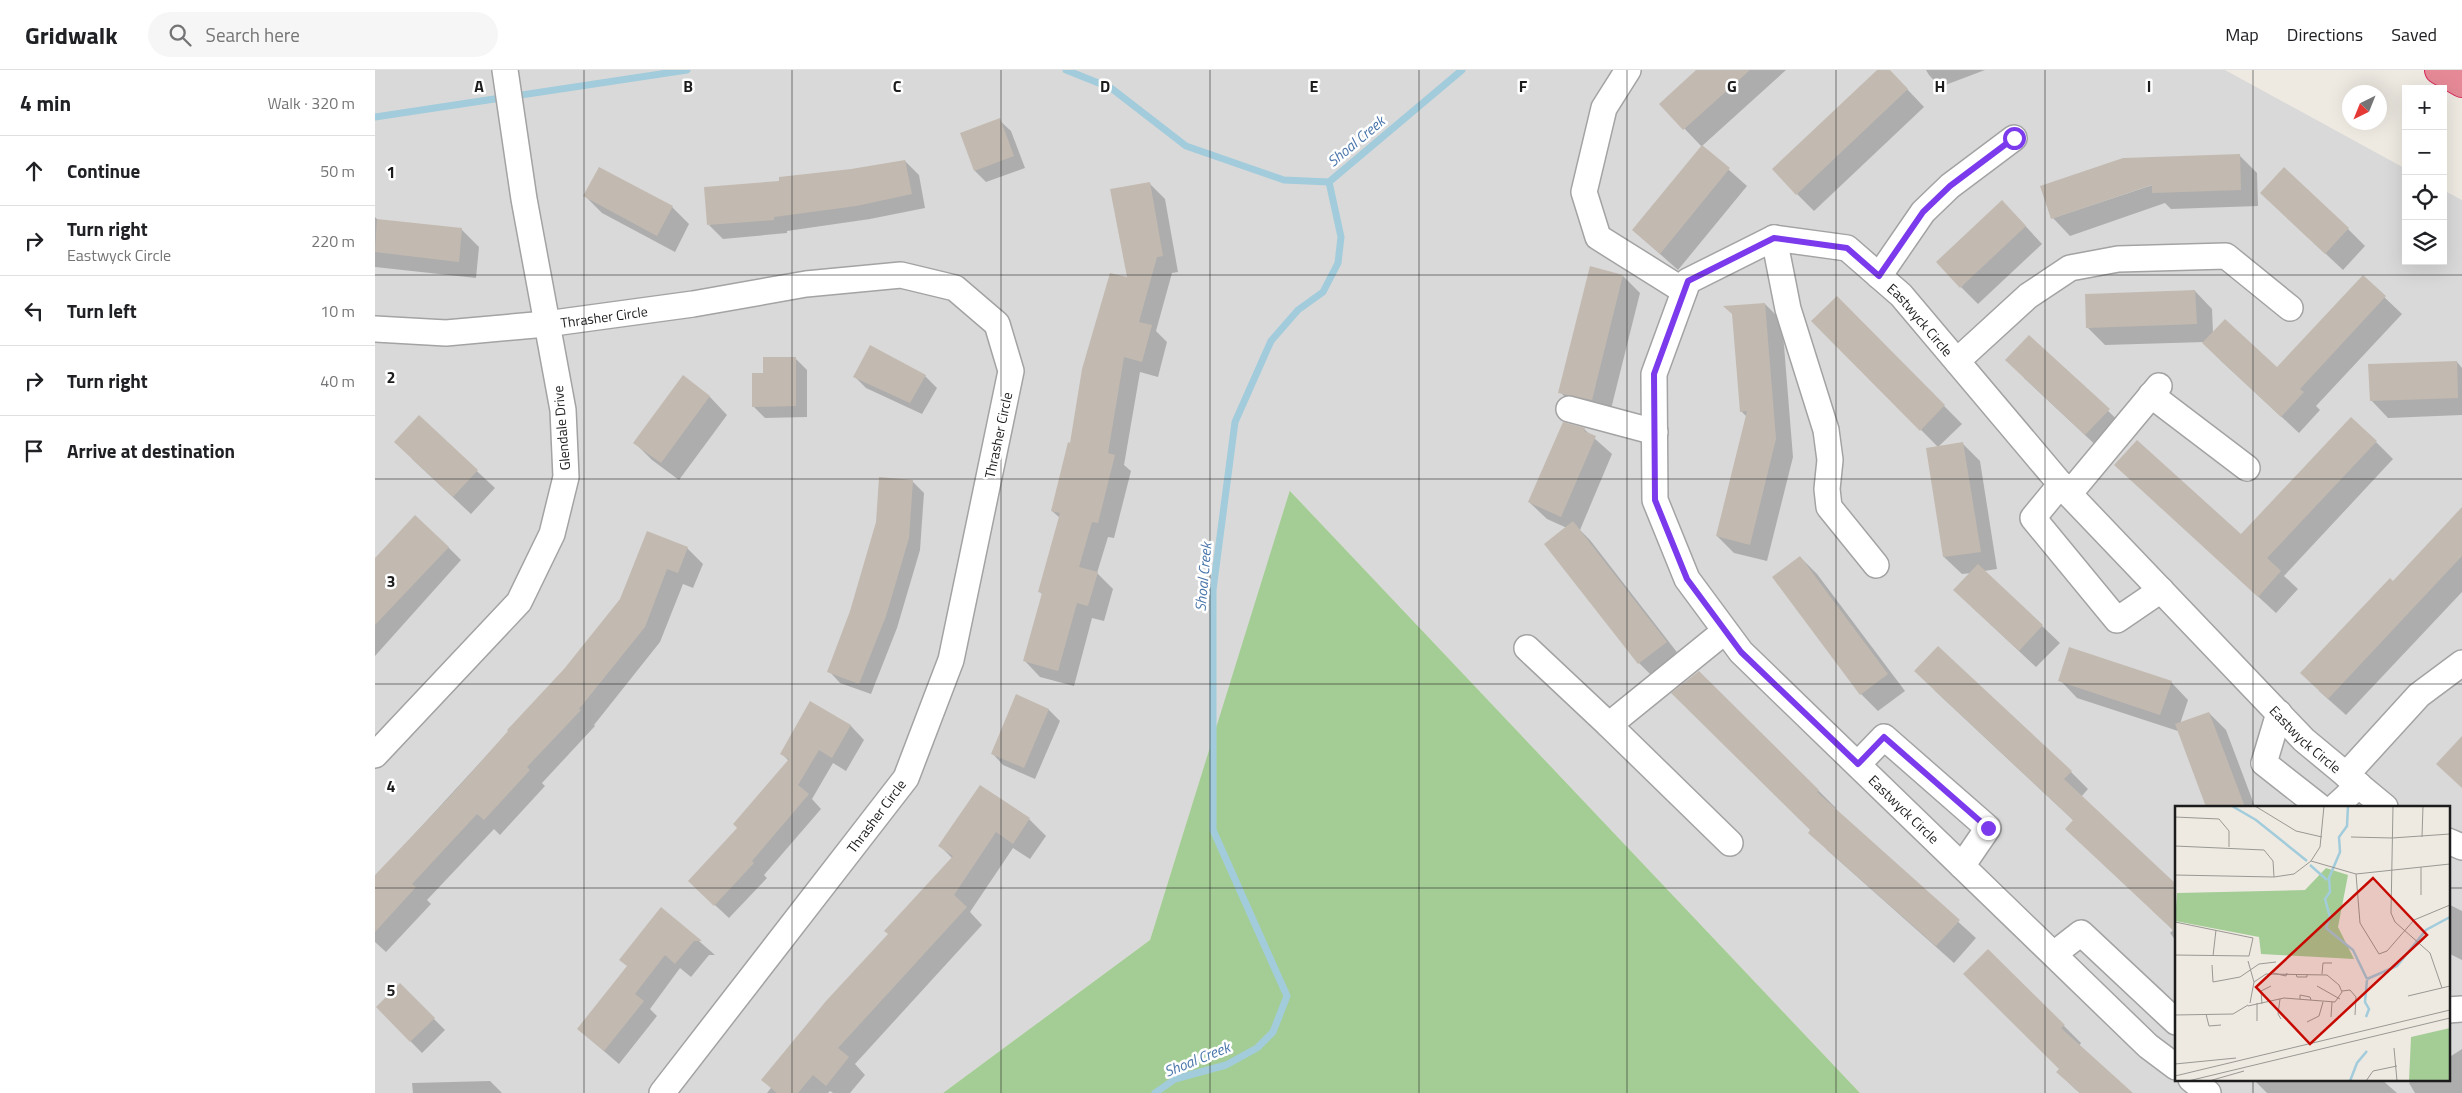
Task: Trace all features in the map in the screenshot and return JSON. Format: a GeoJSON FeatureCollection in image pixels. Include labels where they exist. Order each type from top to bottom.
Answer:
{"type":"FeatureCollection","features":[{"type":"Feature","properties":{"kind":"highway"},"geometry":{"type":"LineString","coordinates":[[2439,70],[2462,83]]}},
{"type":"Feature","properties":{"kind":"street","name":"Glendale Drive"},"geometry":{"type":"LineString","coordinates":[[375,755],[519,602],[552,534],[566,476],[563,410],[524,199],[505,70]]}},
{"type":"Feature","properties":{"kind":"street"},"geometry":{"type":"LineString","coordinates":[[1627,70],[1604,108],[1584,192],[1598,237],[1684,291]]}},
{"type":"Feature","properties":{"kind":"street"},"geometry":{"type":"LineString","coordinates":[[1879,276],[1923,212],[1950,186],[2014,138]]}},
{"type":"Feature","properties":{"kind":"street"},"geometry":{"type":"LineString","coordinates":[[1774,238],[1788,309],[1826,430],[1830,460],[1827,490],[1829,508],[1876,565]]}},
{"type":"Feature","properties":{"kind":"street","name":"Eastwyck Circle"},"geometry":{"type":"LineString","coordinates":[[2175,1066],[2148,1046],[1741,652],[1687,579],[1655,500],[1654,374],[1688,281],[1774,238],[1847,248],[1901,295],[2065,489],[2304,740],[2384,806]]}},
{"type":"Feature","properties":{"kind":"street"},"geometry":{"type":"LineString","coordinates":[[1957,360],[2028,296],[2070,268],[2118,259],[2226,256],[2290,308]]}},
{"type":"Feature","properties":{"kind":"street","name":"Thrasher Circle"},"geometry":{"type":"LineString","coordinates":[[375,329],[446,333],[546,324],[693,304],[806,284],[901,275],[955,288],[997,324],[1011,371],[951,660],[906,778],[662,1093]]}},
{"type":"Feature","properties":{"kind":"street"},"geometry":{"type":"LineString","coordinates":[[2161,590],[2117,620],[2033,518],[2065,489],[2155,390],[2247,468]]}},
{"type":"Feature","properties":{"kind":"street"},"geometry":{"type":"LineString","coordinates":[[1569,409],[1655,432]]}},
{"type":"Feature","properties":{"kind":"street"},"geometry":{"type":"LineString","coordinates":[[1609,725],[1725,631]]}},
{"type":"Feature","properties":{"kind":"street"},"geometry":{"type":"LineString","coordinates":[[1527,648],[1731,843]]}},
{"type":"Feature","properties":{"kind":"street"},"geometry":{"type":"LineString","coordinates":[[2336,806],[2352,780],[2419,695],[2462,663]]}},
{"type":"Feature","properties":{"kind":"street"},"geometry":{"type":"LineString","coordinates":[[2279,713],[2264,763],[2319,806]]}},
{"type":"Feature","properties":{"kind":"street"},"geometry":{"type":"LineString","coordinates":[[1858,764],[1884,737],[1988,828],[1962,866]]}},
{"type":"Feature","properties":{"kind":"street"},"geometry":{"type":"LineString","coordinates":[[2449,841],[2462,847]]}},
{"type":"Feature","properties":{"kind":"street"},"geometry":{"type":"LineString","coordinates":[[2054,954],[2081,933],[2175,1021]]}},
{"type":"Feature","properties":{"kind":"street"},"geometry":{"type":"LineString","coordinates":[[2449,1010],[2462,1009]]}},
{"type":"Feature","properties":{"kind":"street"},"geometry":{"type":"LineString","coordinates":[[2192,1080],[2208,1093]]}},
{"type":"Feature","properties":{"kind":"shaded area"},"geometry":{"type":"Polygon","coordinates":[[[375,70],[2225,70],[2402,167],[2402,265],[2447,265],[2447,192],[2462,200],[2462,1093],[1860,1093],[1290,491],[1150,940],[943,1093],[375,1093],[375,70]]]}},
{"type":"Feature","properties":{"kind":"green space"},"geometry":{"type":"Polygon","coordinates":[[[1290,490],[1860,1093],[943,1093],[1150,940],[1290,490]]]}},
{"type":"Feature","properties":{"kind":"building"},"geometry":{"type":"Polygon","coordinates":[[[1696,70],[1750,70],[1683,130],[1659,104],[1696,70]]]}},
{"type":"Feature","properties":{"kind":"building"},"geometry":{"type":"Polygon","coordinates":[[[1877,70],[1890,70],[1908,89],[1796,195],[1772,169],[1877,70]]]}},
{"type":"Feature","properties":{"kind":"building"},"geometry":{"type":"Polygon","coordinates":[[[1000,118],[1014,156],[974,171],[960,133],[1000,118]]]}},
{"type":"Feature","properties":{"kind":"building"},"geometry":{"type":"Polygon","coordinates":[[[1702,145],[1730,168],[1660,254],[1632,230],[1702,145]]]}},
{"type":"Feature","properties":{"kind":"building"},"geometry":{"type":"Polygon","coordinates":[[[2240,154],[2241,190],[2152,193],[2152,185],[2051,219],[2040,186],[2123,158],[2240,154]]]}},
{"type":"Feature","properties":{"kind":"building"},"geometry":{"type":"Polygon","coordinates":[[[905,160],[912,194],[856,206],[774,217],[774,220],[707,225],[704,187],[779,181],[779,177],[851,169],[905,160]]]}},
{"type":"Feature","properties":{"kind":"building"},"geometry":{"type":"Polygon","coordinates":[[[599,167],[673,206],[657,236],[583,196],[599,167]]]}},
{"type":"Feature","properties":{"kind":"building"},"geometry":{"type":"Polygon","coordinates":[[[2284,167],[2349,228],[2325,254],[2260,193],[2284,167]]]}},
{"type":"Feature","properties":{"kind":"building"},"geometry":{"type":"Polygon","coordinates":[[[1150,182],[1163,256],[1157,257],[1139,322],[1152,325],[1142,362],[1124,357],[1108,453],[1115,455],[1098,523],[1092,522],[1079,567],[1098,572],[1088,606],[1077,603],[1058,671],[1023,661],[1042,593],[1038,592],[1060,513],[1051,511],[1068,442],[1070,443],[1082,369],[1110,273],[1127,277],[1110,189],[1150,182]]]}},
{"type":"Feature","properties":{"kind":"building"},"geometry":{"type":"Polygon","coordinates":[[[2002,200],[2026,226],[1960,288],[1936,262],[2002,200]]]}},
{"type":"Feature","properties":{"kind":"building"},"geometry":{"type":"Polygon","coordinates":[[[377,219],[462,228],[459,262],[375,252],[377,219]]]}},
{"type":"Feature","properties":{"kind":"building"},"geometry":{"type":"Polygon","coordinates":[[[1590,266],[1623,275],[1592,400],[1558,393],[1590,266]]]}},
{"type":"Feature","properties":{"kind":"building"},"geometry":{"type":"Polygon","coordinates":[[[2363,275],[2386,296],[2300,389],[2304,392],[2281,417],[2202,343],[2225,319],[2277,367],[2363,275]]]}},
{"type":"Feature","properties":{"kind":"building"},"geometry":{"type":"Polygon","coordinates":[[[2195,290],[2197,324],[2086,328],[2085,294],[2195,290]]]}},
{"type":"Feature","properties":{"kind":"building"},"geometry":{"type":"Polygon","coordinates":[[[1837,296],[1945,405],[1920,431],[1811,321],[1837,296]]]}},
{"type":"Feature","properties":{"kind":"building"},"geometry":{"type":"Polygon","coordinates":[[[1765,303],[1776,439],[1750,545],[1716,536],[1747,411],[1740,412],[1732,314],[1723,306],[1765,303]]]}},
{"type":"Feature","properties":{"kind":"building"},"geometry":{"type":"Polygon","coordinates":[[[2029,335],[2110,409],[2085,435],[2005,360],[2029,335]]]}},
{"type":"Feature","properties":{"kind":"building"},"geometry":{"type":"Polygon","coordinates":[[[870,345],[926,375],[910,403],[853,377],[870,345]]]}},
{"type":"Feature","properties":{"kind":"building"},"geometry":{"type":"Polygon","coordinates":[[[763,357],[796,357],[796,406],[752,407],[752,373],[763,373],[763,357]]]}},
{"type":"Feature","properties":{"kind":"building"},"geometry":{"type":"Polygon","coordinates":[[[2457,361],[2458,398],[2370,401],[2368,364],[2457,361]]]}},
{"type":"Feature","properties":{"kind":"building"},"geometry":{"type":"Polygon","coordinates":[[[683,375],[710,396],[661,463],[633,443],[683,375]]]}},
{"type":"Feature","properties":{"kind":"building"},"geometry":{"type":"Polygon","coordinates":[[[419,415],[478,470],[453,497],[394,442],[419,415]]]}},
{"type":"Feature","properties":{"kind":"building"},"geometry":{"type":"Polygon","coordinates":[[[2351,417],[2377,441],[2267,558],[2281,571],[2258,597],[2114,465],[2137,440],[2241,534],[2351,417]]]}},
{"type":"Feature","properties":{"kind":"building"},"geometry":{"type":"Polygon","coordinates":[[[1563,422],[1585,428],[1584,431],[1596,436],[1561,517],[1528,502],[1563,422]]]}},
{"type":"Feature","properties":{"kind":"building"},"geometry":{"type":"Polygon","coordinates":[[[1963,442],[1981,552],[1943,557],[1926,448],[1963,442]]]}},
{"type":"Feature","properties":{"kind":"building"},"geometry":{"type":"Polygon","coordinates":[[[879,477],[913,480],[909,538],[886,616],[859,684],[827,672],[850,611],[876,522],[879,477]]]}},
{"type":"Feature","properties":{"kind":"building"},"geometry":{"type":"Polygon","coordinates":[[[2462,507],[2462,556],[2328,699],[2300,673],[2390,578],[2393,581],[2462,507]]]}},
{"type":"Feature","properties":{"kind":"building"},"geometry":{"type":"Polygon","coordinates":[[[415,515],[449,547],[375,625],[375,558],[415,515]]]}},
{"type":"Feature","properties":{"kind":"building"},"geometry":{"type":"Polygon","coordinates":[[[1573,521],[1667,642],[1638,664],[1544,544],[1573,521]]]}},
{"type":"Feature","properties":{"kind":"building"},"geometry":{"type":"Polygon","coordinates":[[[647,531],[688,547],[678,573],[667,569],[645,627],[579,709],[581,710],[527,767],[530,770],[484,820],[477,814],[412,884],[416,887],[375,932],[375,875],[454,792],[507,730],[564,669],[620,599],[647,531]]]}},
{"type":"Feature","properties":{"kind":"building"},"geometry":{"type":"Polygon","coordinates":[[[1800,556],[1888,674],[1860,695],[1772,577],[1800,556]]]}},
{"type":"Feature","properties":{"kind":"building"},"geometry":{"type":"Polygon","coordinates":[[[1978,564],[2043,625],[2019,651],[1953,590],[1978,564]]]}},
{"type":"Feature","properties":{"kind":"building"},"geometry":{"type":"Polygon","coordinates":[[[1938,646],[2072,771],[2064,779],[2175,883],[2175,932],[2065,829],[2073,820],[1914,671],[1938,646]]]}},
{"type":"Feature","properties":{"kind":"building"},"geometry":{"type":"Polygon","coordinates":[[[2069,647],[2172,681],[2160,715],[2058,681],[2069,647]]]}},
{"type":"Feature","properties":{"kind":"building"},"geometry":{"type":"Polygon","coordinates":[[[1699,671],[1819,790],[1817,792],[1960,920],[1936,946],[1808,833],[1810,830],[1671,693],[1699,671]]]}},
{"type":"Feature","properties":{"kind":"building"},"geometry":{"type":"Polygon","coordinates":[[[1016,694],[1049,709],[1024,768],[991,754],[1016,694]]]}},
{"type":"Feature","properties":{"kind":"building"},"geometry":{"type":"Polygon","coordinates":[[[810,701],[851,725],[832,758],[819,750],[798,785],[809,794],[752,861],[754,863],[714,906],[688,881],[737,828],[733,824],[789,759],[780,754],[810,701]]]}},
{"type":"Feature","properties":{"kind":"building"},"geometry":{"type":"Polygon","coordinates":[[[2209,712],[2245,806],[2206,806],[2175,724],[2209,712]]]}},
{"type":"Feature","properties":{"kind":"building"},"geometry":{"type":"Polygon","coordinates":[[[2462,736],[2462,788],[2436,764],[2462,736]]]}},
{"type":"Feature","properties":{"kind":"building"},"geometry":{"type":"Polygon","coordinates":[[[980,785],[1030,818],[1013,844],[996,832],[954,895],[967,907],[838,1048],[849,1057],[826,1086],[813,1075],[798,1093],[777,1093],[761,1080],[826,1001],[888,934],[884,931],[953,856],[938,846],[980,785]]]}},
{"type":"Feature","properties":{"kind":"building"},"geometry":{"type":"Polygon","coordinates":[[[661,907],[702,941],[694,941],[675,964],[665,955],[635,994],[644,1001],[604,1051],[577,1029],[627,966],[619,960],[661,907]]]}},
{"type":"Feature","properties":{"kind":"building"},"geometry":{"type":"Polygon","coordinates":[[[1988,949],[2065,1025],[2061,1028],[2133,1093],[2080,1093],[2056,1072],[2059,1069],[1963,974],[1988,949]]]}},
{"type":"Feature","properties":{"kind":"building"},"geometry":{"type":"Polygon","coordinates":[[[400,983],[435,1018],[410,1042],[376,1007],[400,983]]]}},
{"type":"Feature","properties":{"kind":"waterway"},"geometry":{"type":"LineString","coordinates":[[375,117],[687,70]]}},
{"type":"Feature","properties":{"kind":"waterway"},"geometry":{"type":"LineString","coordinates":[[1066,70],[1111,88],[1186,146],[1284,180],[1329,182]]}},
{"type":"Feature","properties":{"kind":"waterway","name":"Shoal Creek"},"geometry":{"type":"LineString","coordinates":[[1329,182],[1462,70]]}},
{"type":"Feature","properties":{"kind":"waterway","name":"Shoal Creek"},"geometry":{"type":"LineString","coordinates":[[1155,1093],[1175,1079],[1226,1065],[1257,1048],[1273,1032],[1287,996],[1213,830],[1213,590],[1235,422],[1271,341],[1298,310],[1323,292],[1338,263],[1341,237],[1329,182]]}},
{"type":"Feature","properties":{"kind":"route"},"geometry":{"type":"LineString","coordinates":[[1988,828],[1884,737],[1858,764],[1741,652],[1687,579],[1655,500],[1654,374],[1688,281],[1774,238],[1847,248],[1879,276],[1923,212],[1950,186],[2014,138]]}}]}
